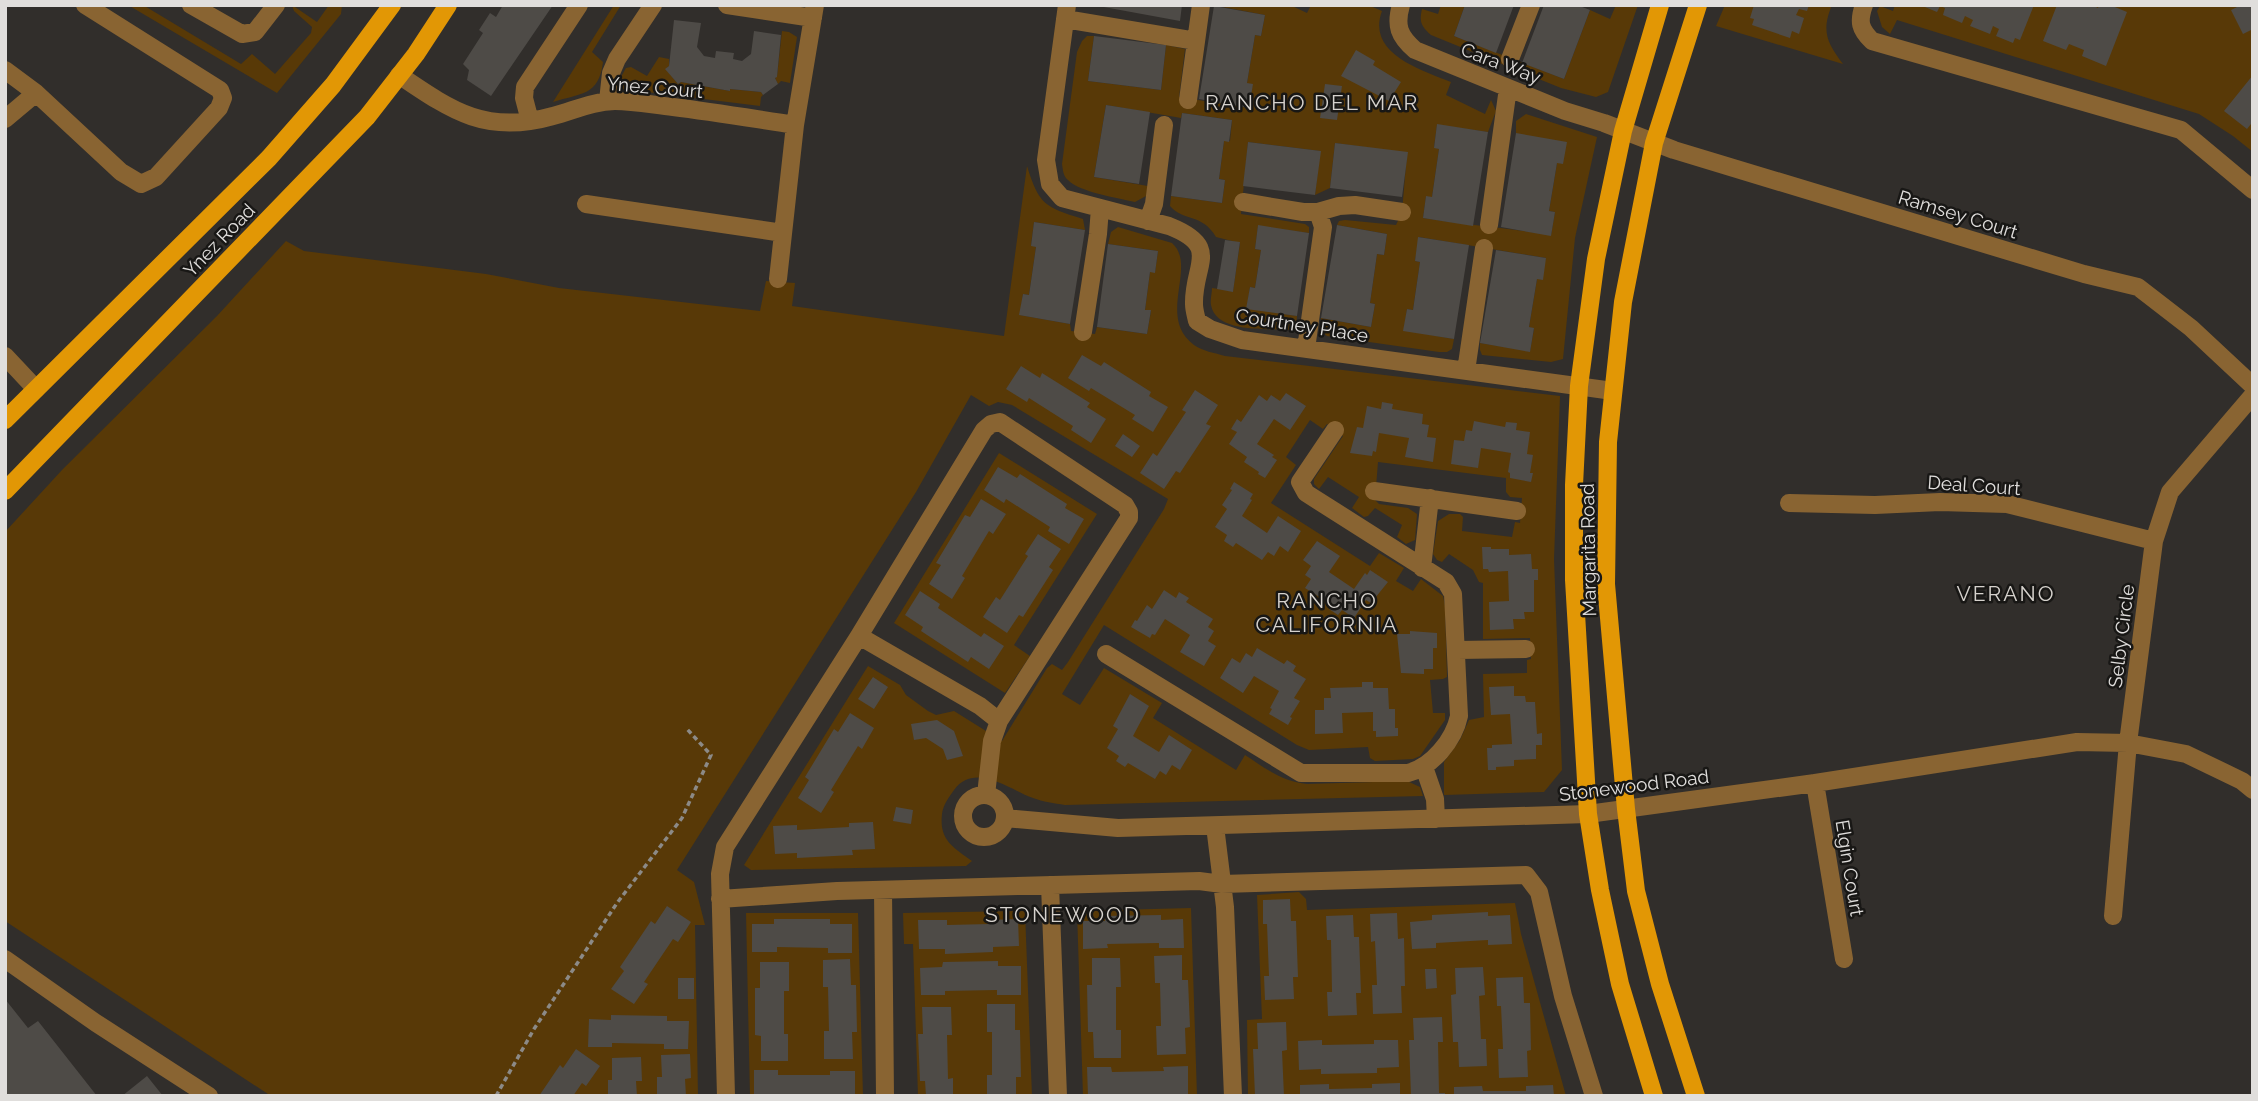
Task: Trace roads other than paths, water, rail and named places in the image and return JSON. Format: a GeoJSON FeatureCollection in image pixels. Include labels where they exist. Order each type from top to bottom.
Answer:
{"type":"FeatureCollection","features":[{"type":"Feature","properties":{"kind":"main road","name":"Ynez Road"},"geometry":{"type":"LineString","coordinates":[[5,491],[349,136],[399,75],[448,5]]}},
{"type":"Feature","properties":{"kind":"main road","name":"Margarita Road"},"geometry":{"type":"LineString","coordinates":[[1654,1096],[1620,984],[1600,890],[1588,814],[1574,580],[1574,485],[1579,386],[1596,259],[1622,131],[1660,5]]}},
{"type":"Feature","properties":{"kind":"main road","name":"Margarita Road"},"geometry":{"type":"LineString","coordinates":[[1696,1096],[1660,984],[1636,891],[1606,584],[1608,442],[1623,302],[1654,143],[1698,5]]}},
{"type":"Feature","properties":{"kind":"main road","name":"Ynez Road"},"geometry":{"type":"LineString","coordinates":[[5,420],[269,158],[332,85],[386,7]]}},
{"type":"Feature","properties":{"kind":"street"},"geometry":{"type":"LineString","coordinates":[[5,70],[37,93],[121,172],[141,184],[156,177],[219,108],[223,98],[220,90],[85,5]]}},
{"type":"Feature","properties":{"kind":"street"},"geometry":{"type":"LineString","coordinates":[[191,5],[242,34],[255,32],[276,5]]}},
{"type":"Feature","properties":{"kind":"street"},"geometry":{"type":"LineString","coordinates":[[530,121],[524,98],[525,87],[579,5]]}},
{"type":"Feature","properties":{"kind":"street"},"geometry":{"type":"LineString","coordinates":[[608,101],[614,66],[653,5]]}},
{"type":"Feature","properties":{"kind":"street"},"geometry":{"type":"LineString","coordinates":[[727,5],[814,12],[795,125],[778,279]]}},
{"type":"Feature","properties":{"kind":"street"},"geometry":{"type":"LineString","coordinates":[[1188,100],[1201,5]]}},
{"type":"Feature","properties":{"kind":"street","name":"Cara Way"},"geometry":{"type":"LineString","coordinates":[[1401,5],[1396,22],[1402,39],[1415,50],[1622,131]]}},
{"type":"Feature","properties":{"kind":"street"},"geometry":{"type":"LineString","coordinates":[[1510,59],[1531,5]]}},
{"type":"Feature","properties":{"kind":"street"},"geometry":{"type":"LineString","coordinates":[[1864,5],[1859,18],[1861,31],[1872,41],[2181,131],[2253,191]]}},
{"type":"Feature","properties":{"kind":"street"},"geometry":{"type":"LineString","coordinates":[[1066,12],[1196,41]]}},
{"type":"Feature","properties":{"kind":"street","name":"Courtney Place"},"geometry":{"type":"LineString","coordinates":[[1066,12],[1046,160],[1050,184],[1062,198],[1185,232],[1196,240],[1202,256],[1194,304],[1197,321],[1210,329],[1242,340],[1613,391]]}},
{"type":"Feature","properties":{"kind":"street","name":"Ynez Court"},"geometry":{"type":"LineString","coordinates":[[399,75],[428,95],[467,116],[487,122],[508,124],[530,121],[608,101],[644,103],[795,125]]}},
{"type":"Feature","properties":{"kind":"street"},"geometry":{"type":"LineString","coordinates":[[1489,225],[1508,88]]}},
{"type":"Feature","properties":{"kind":"street"},"geometry":{"type":"LineString","coordinates":[[5,119],[37,93]]}},
{"type":"Feature","properties":{"kind":"street"},"geometry":{"type":"LineString","coordinates":[[1148,221],[1154,204],[1164,125]]}},
{"type":"Feature","properties":{"kind":"street","name":"Ramsey Court"},"geometry":{"type":"LineString","coordinates":[[1622,131],[2084,274],[2138,287],[2191,328],[2253,386]]}},
{"type":"Feature","properties":{"kind":"street"},"geometry":{"type":"LineString","coordinates":[[1243,202],[1303,212],[1355,205],[1402,212]]}},
{"type":"Feature","properties":{"kind":"street"},"geometry":{"type":"LineString","coordinates":[[586,204],[783,233]]}},
{"type":"Feature","properties":{"kind":"street"},"geometry":{"type":"LineString","coordinates":[[1083,332],[1100,208]]}},
{"type":"Feature","properties":{"kind":"street"},"geometry":{"type":"LineString","coordinates":[[1306,349],[1324,227],[1318,212]]}},
{"type":"Feature","properties":{"kind":"street"},"geometry":{"type":"LineString","coordinates":[[1466,371],[1484,248]]}},
{"type":"Feature","properties":{"kind":"street"},"geometry":{"type":"LineString","coordinates":[[5,356],[36,389]]}},
{"type":"Feature","properties":{"kind":"street","name":"Selby Circle"},"geometry":{"type":"LineString","coordinates":[[2113,916],[2129,743],[2154,541],[2170,492],[2253,395]]}},
{"type":"Feature","properties":{"kind":"street"},"geometry":{"type":"LineString","coordinates":[[726,1096],[720,899],[720,874],[725,847],[985,430],[991,424],[1000,422],[1125,505],[1129,518],[999,721],[992,741],[986,795]]}},
{"type":"Feature","properties":{"kind":"street"},"geometry":{"type":"LineString","coordinates":[[1106,653],[1301,773],[1408,773],[1424,767],[1441,749],[1458,723],[1454,594],[1446,582],[1306,493],[1301,487],[1300,482],[1335,430]]}},
{"type":"Feature","properties":{"kind":"street"},"geometry":{"type":"LineString","coordinates":[[1374,491],[1517,510]]}},
{"type":"Feature","properties":{"kind":"street"},"geometry":{"type":"LineString","coordinates":[[1422,568],[1430,498]]}},
{"type":"Feature","properties":{"kind":"street","name":"Deal Court"},"geometry":{"type":"LineString","coordinates":[[1788,503],[1875,505],[1940,502],[2007,505],[2154,541]]}},
{"type":"Feature","properties":{"kind":"street"},"geometry":{"type":"LineString","coordinates":[[859,636],[980,706],[999,721]]}},
{"type":"Feature","properties":{"kind":"street"},"geometry":{"type":"LineString","coordinates":[[1457,650],[1526,649]]}},
{"type":"Feature","properties":{"kind":"street","name":"Stonewood Road"},"geometry":{"type":"LineString","coordinates":[[1005,818],[1118,828],[1588,814],[2077,743],[2129,743],[2186,754],[2242,781],[2253,790]]}},
{"type":"Feature","properties":{"kind":"street"},"geometry":{"type":"LineString","coordinates":[[1424,767],[1435,799],[1436,819]]}},
{"type":"Feature","properties":{"kind":"street","name":"Elgin Court"},"geometry":{"type":"LineString","coordinates":[[1815,783],[1844,959]]}},
{"type":"Feature","properties":{"kind":"street"},"geometry":{"type":"LineString","coordinates":[[986,795],[1001,804],[1005,818],[999,831],[986,838],[978,837],[966,829],[962,817],[966,804],[977,796],[986,795]]}},
{"type":"Feature","properties":{"kind":"street"},"geometry":{"type":"LineString","coordinates":[[1215,826],[1225,907],[1233,1096]]}},
{"type":"Feature","properties":{"kind":"street"},"geometry":{"type":"LineString","coordinates":[[720,899],[883,890],[1526,875],[1539,892],[1565,1005],[1594,1096]]}},
{"type":"Feature","properties":{"kind":"street"},"geometry":{"type":"LineString","coordinates":[[1051,885],[1058,1096]]}},
{"type":"Feature","properties":{"kind":"street"},"geometry":{"type":"LineString","coordinates":[[883,890],[885,1096]]}},
{"type":"Feature","properties":{"kind":"street"},"geometry":{"type":"LineString","coordinates":[[5,959],[96,1023],[209,1096]]}},
{"type":"Feature","properties":{"kind":"district","name":"RANCHO DEL MAR"},"geometry":{"type":"Point","coordinates":[1312,103]}},
{"type":"Feature","properties":{"kind":"district","name":"VERANO"},"geometry":{"type":"Point","coordinates":[2006,594]}},
{"type":"Feature","properties":{"kind":"district","name":"RANCHO CALIFORNIA"},"geometry":{"type":"Point","coordinates":[1327,613]}},
{"type":"Feature","properties":{"kind":"district","name":"STONEWOOD"},"geometry":{"type":"Point","coordinates":[1063,915]}}]}
